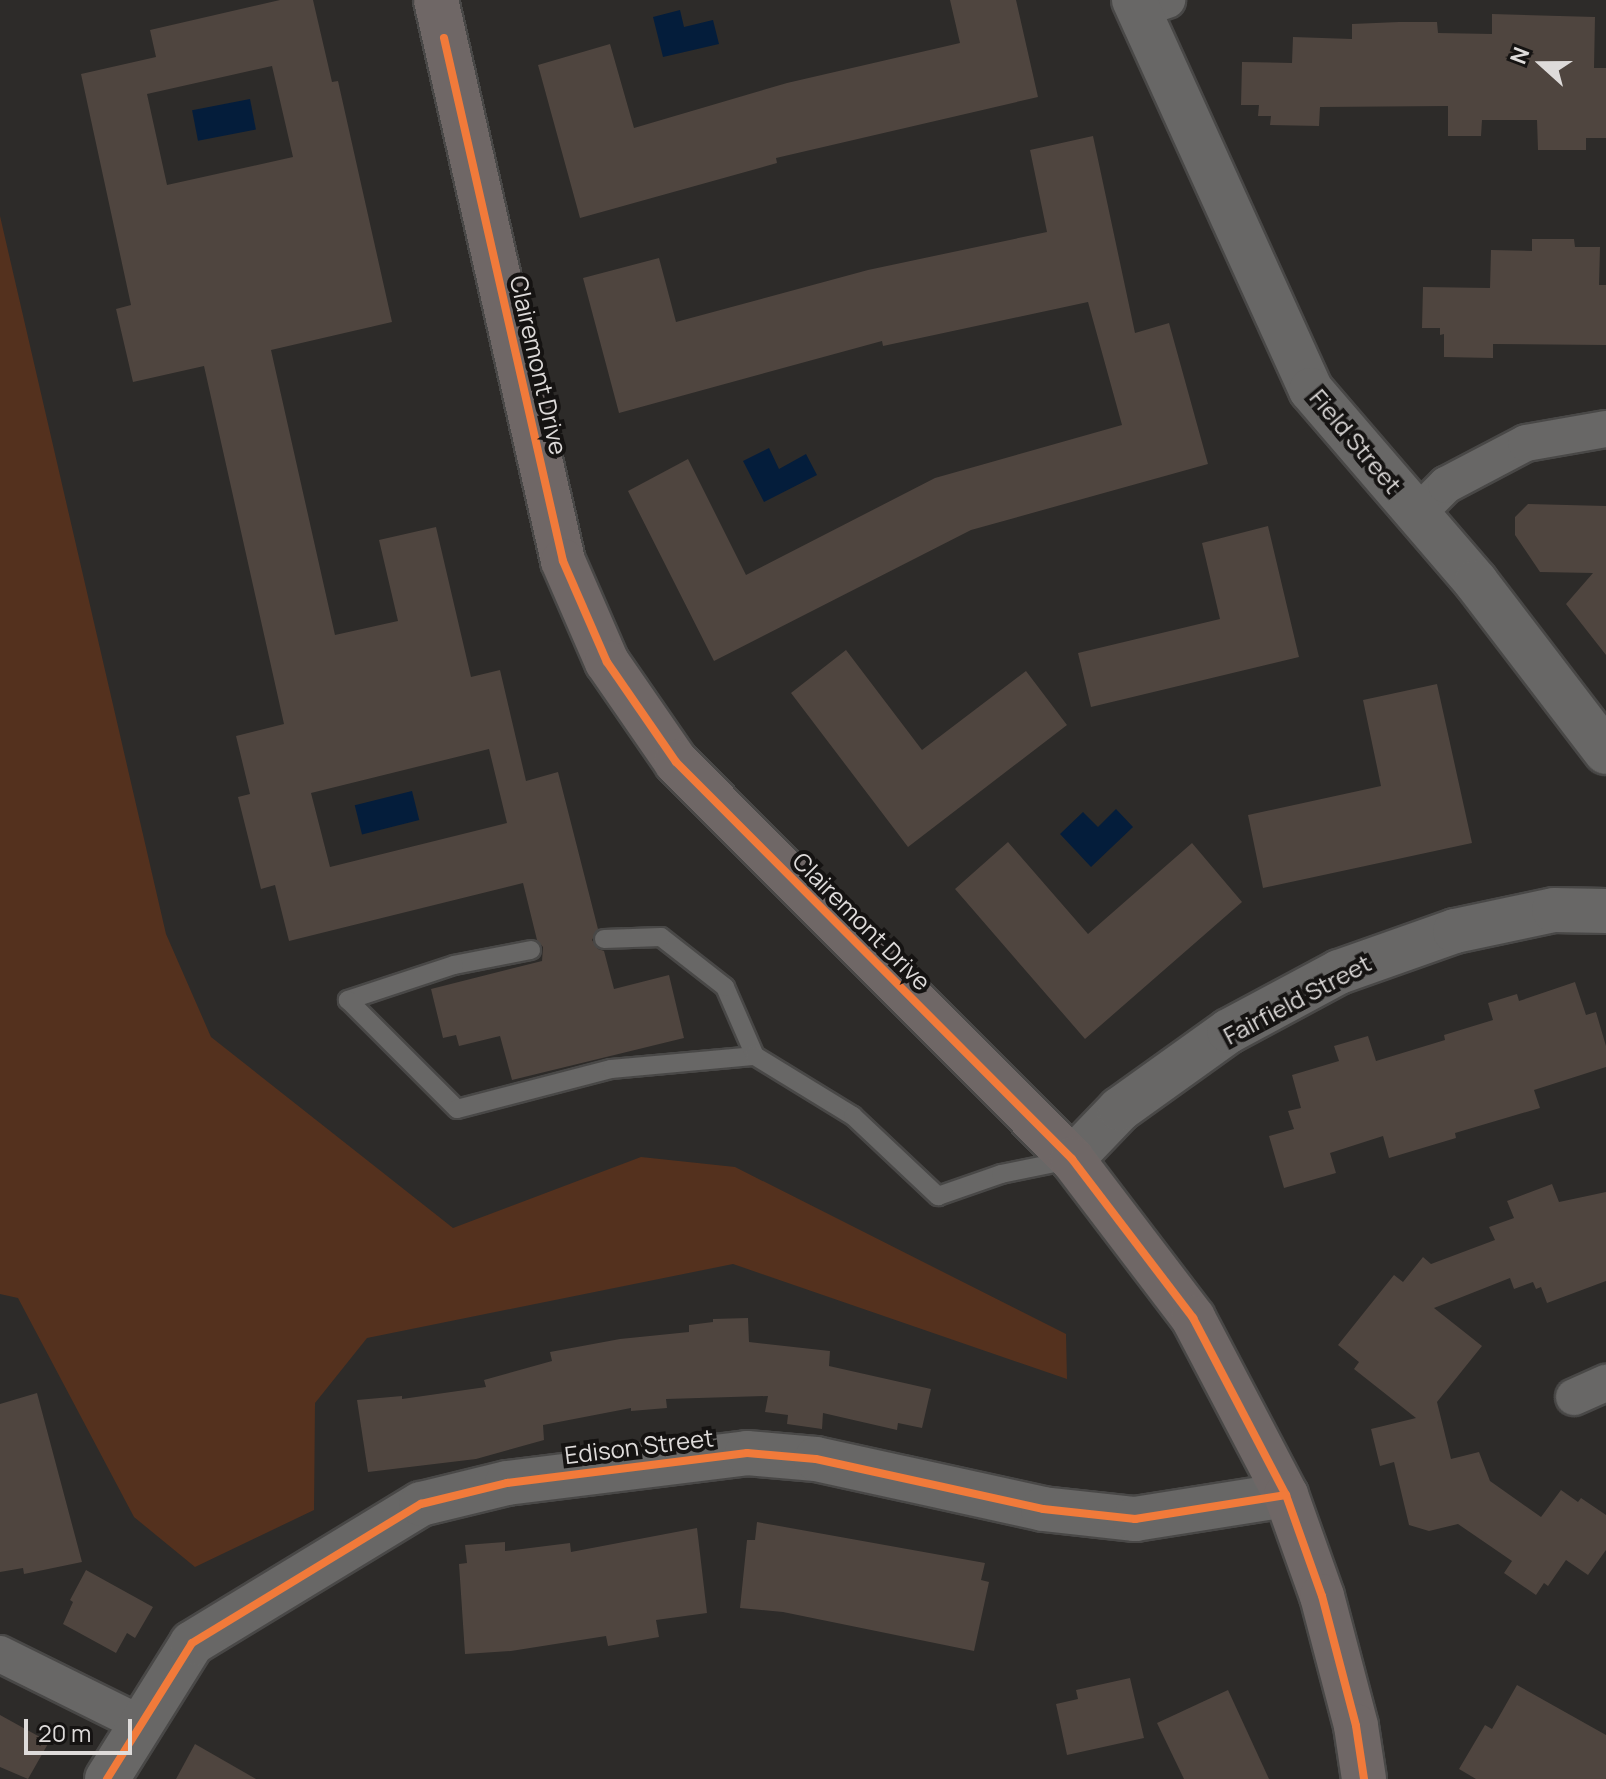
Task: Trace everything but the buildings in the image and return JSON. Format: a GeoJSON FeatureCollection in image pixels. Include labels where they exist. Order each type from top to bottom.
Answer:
{"type":"FeatureCollection","features":[{"type":"Feature","properties":{"kind":"main road","name":"Clairemont Drive"},"geometry":{"type":"LineString","coordinates":[[436,0],[563,561],[607,662],[676,762],[1072,1159],[1193,1318],[1286,1495],[1322,1596],[1356,1726],[1364,1779]]}},
{"type":"Feature","properties":{"kind":"street","name":"Field Street"},"geometry":{"type":"LineString","coordinates":[[1147,3],[1311,390],[1476,582],[1606,752]]}},
{"type":"Feature","properties":{"kind":"street"},"geometry":{"type":"LineString","coordinates":[[1418,513],[1446,485],[1526,443],[1606,429]]}},
{"type":"Feature","properties":{"kind":"street","name":"Fairfield Street"},"geometry":{"type":"LineString","coordinates":[[1072,1159],[1120,1109],[1229,1031],[1339,972],[1455,931],[1554,910],[1606,911]]}},
{"type":"Feature","properties":{"kind":"street","name":"Edison Street"},"geometry":{"type":"LineString","coordinates":[[107,1779],[139,1723],[192,1643],[421,1504],[507,1483],[747,1453],[816,1459],[1043,1509],[1135,1519],[1286,1495]]}},
{"type":"Feature","properties":{"kind":"street"},"geometry":{"type":"LineString","coordinates":[[0,1654],[139,1723]]}},
{"type":"Feature","properties":{"kind":"lane"},"geometry":{"type":"LineString","coordinates":[[604,939],[661,937],[725,987],[755,1056],[853,1116],[938,1196],[1001,1174],[1072,1159]]}},
{"type":"Feature","properties":{"kind":"lane"},"geometry":{"type":"LineString","coordinates":[[531,950],[454,965],[348,1000],[457,1109],[611,1069],[755,1056]]}},
{"type":"Feature","properties":{"kind":"shaded area"},"geometry":{"type":"Polygon","coordinates":[[[0,216],[166,934],[211,1037],[453,1228],[641,1157],[735,1167],[1066,1334],[1067,1379],[733,1264],[367,1338],[315,1403],[314,1510],[195,1567],[134,1517],[18,1298],[0,1294],[0,216]]]}},
{"type":"Feature","properties":{"kind":"water"},"geometry":{"type":"Polygon","coordinates":[[[680,10],[684,27],[713,20],[719,44],[663,57],[653,17],[680,10]]]}},
{"type":"Feature","properties":{"kind":"water"},"geometry":{"type":"Polygon","coordinates":[[[250,99],[256,129],[198,141],[192,110],[250,99]]]}},
{"type":"Feature","properties":{"kind":"water"},"geometry":{"type":"Polygon","coordinates":[[[769,448],[779,469],[806,454],[817,475],[764,502],[743,461],[769,448]]]}},
{"type":"Feature","properties":{"kind":"water"},"geometry":{"type":"Polygon","coordinates":[[[412,791],[419,820],[362,834],[355,805],[412,791]]]}},
{"type":"Feature","properties":{"kind":"water"},"geometry":{"type":"Polygon","coordinates":[[[1116,809],[1133,827],[1091,867],[1060,834],[1083,812],[1098,827],[1116,809]]]}},
{"type":"Feature","properties":{"kind":"cycle path"},"geometry":{"type":"LineString","coordinates":[[444,38],[563,561],[607,662],[676,762],[1072,1159],[1193,1318],[1286,1495],[1322,1596],[1356,1726],[1364,1779]]}},
{"type":"Feature","properties":{"kind":"cycle path"},"geometry":{"type":"LineString","coordinates":[[107,1779],[192,1643],[421,1504],[507,1483],[747,1453],[816,1459],[1043,1509],[1135,1519],[1286,1495]]}}]}
